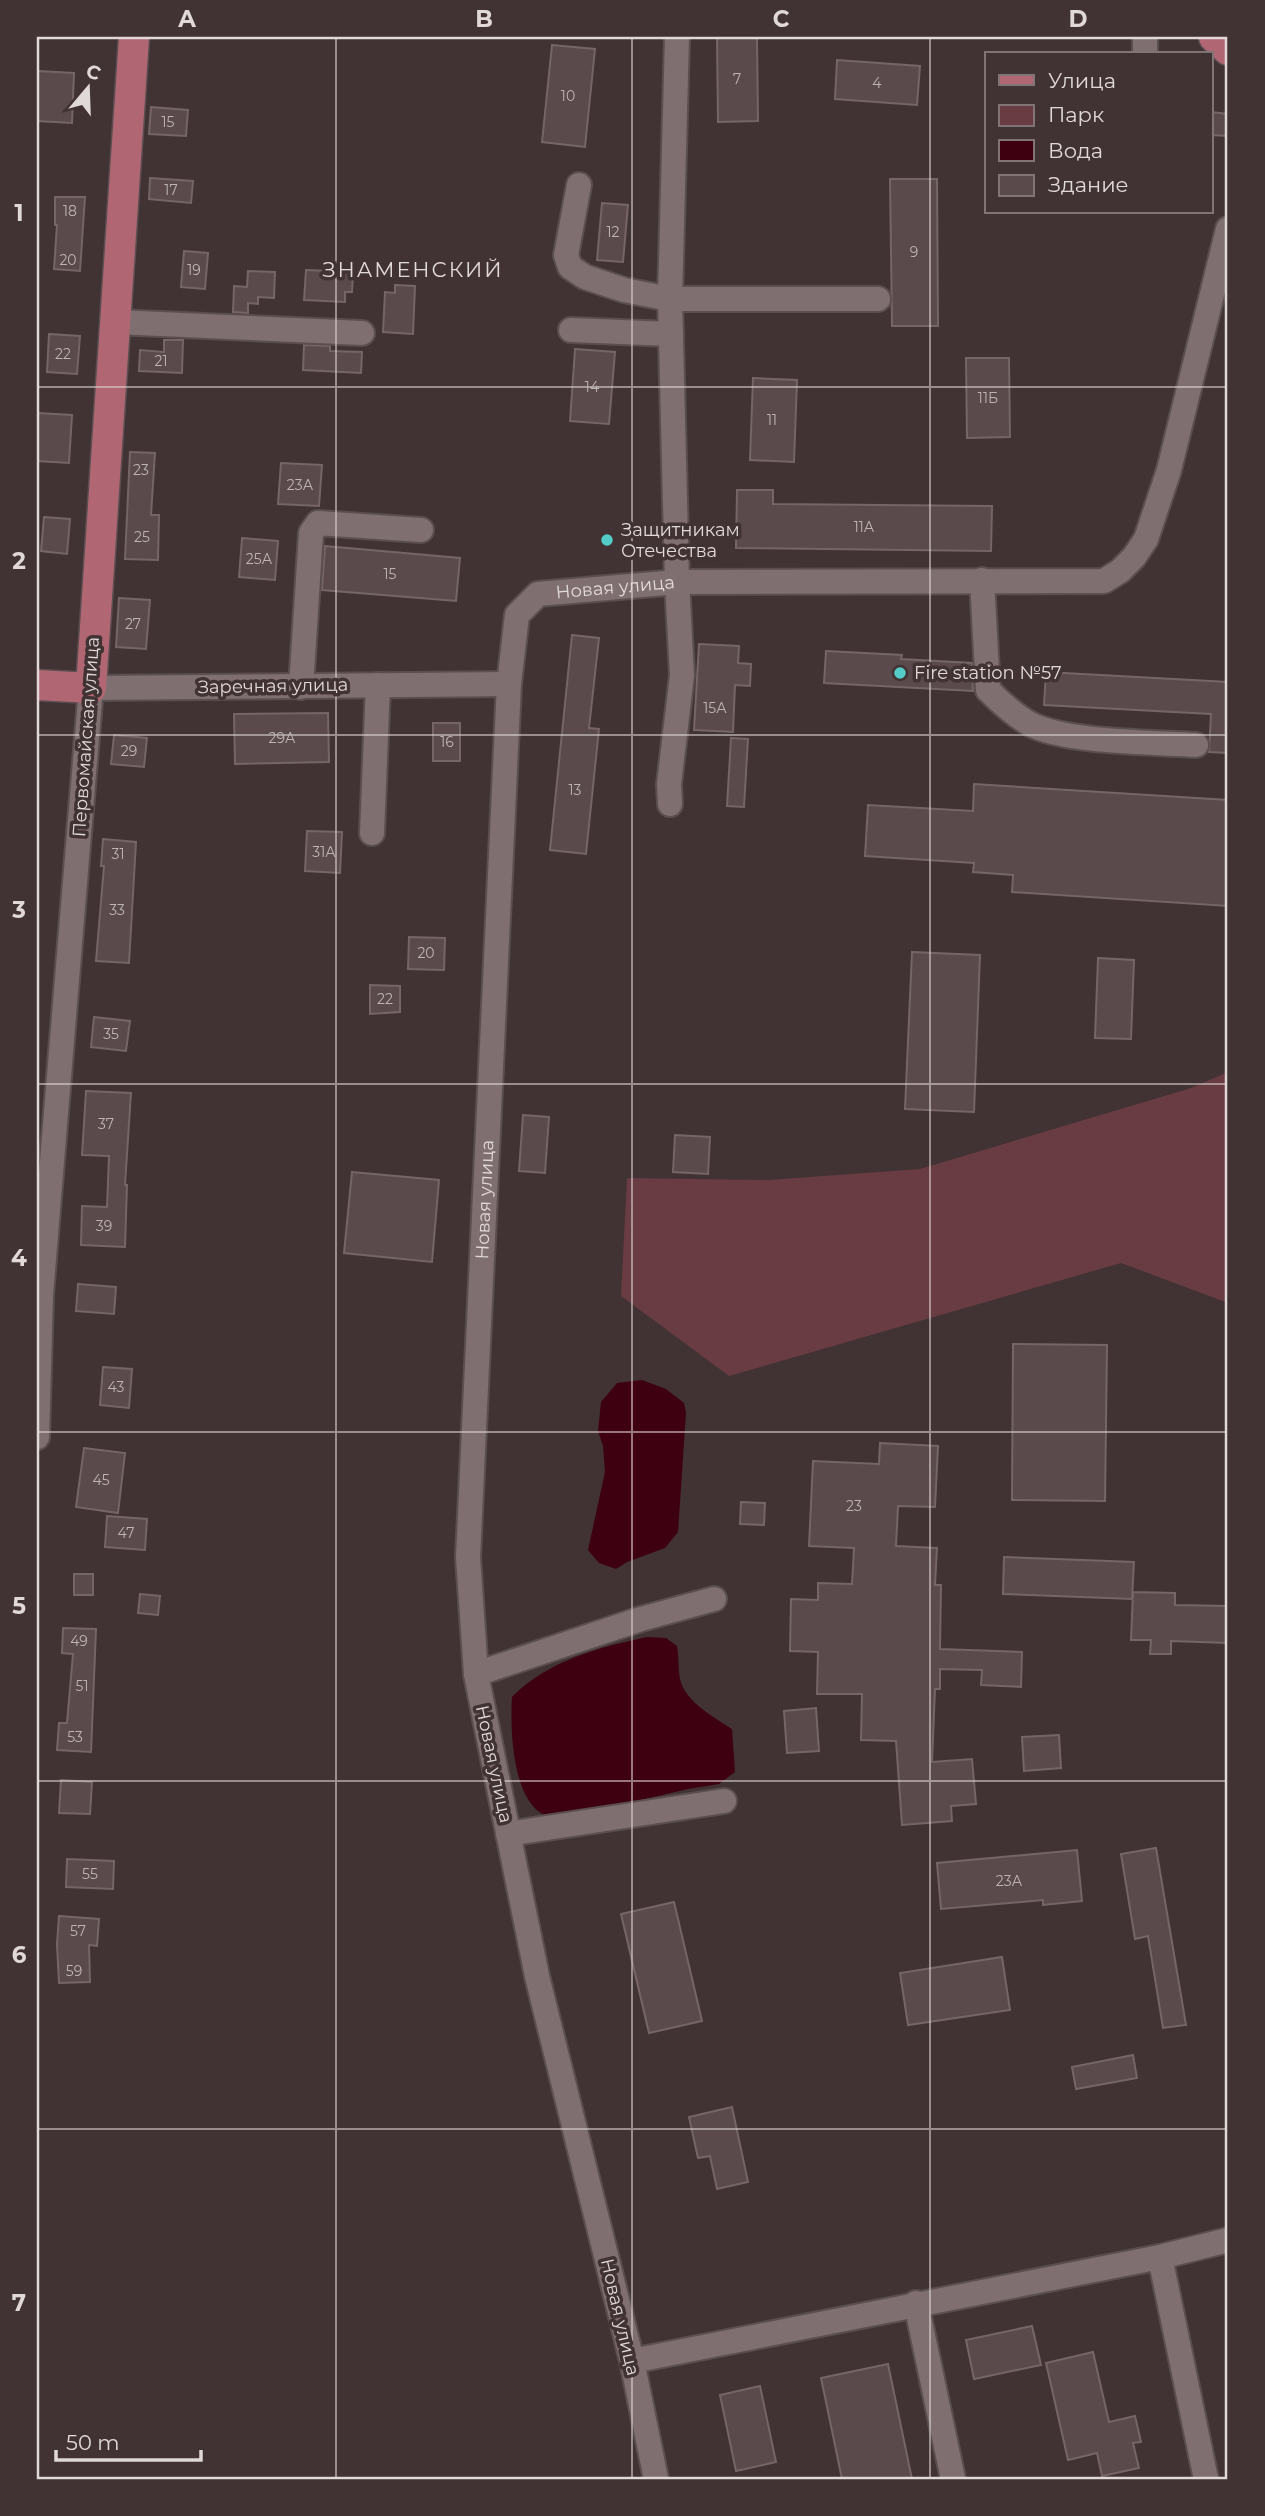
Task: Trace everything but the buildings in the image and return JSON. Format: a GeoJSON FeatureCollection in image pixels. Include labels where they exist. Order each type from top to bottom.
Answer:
{"type":"FeatureCollection","features":[{"type":"Feature","properties":{"kind":"main road","name":"Первомайская улица"},"geometry":{"type":"LineString","coordinates":[[91,688],[134,37]]}},
{"type":"Feature","properties":{"kind":"main road"},"geometry":{"type":"LineString","coordinates":[[1214,37],[1228,50]]}},
{"type":"Feature","properties":{"kind":"main road","name":"Заречная улица"},"geometry":{"type":"LineString","coordinates":[[37,685],[91,688]]}},
{"type":"Feature","properties":{"kind":"street","name":"Новая улица"},"geometry":{"type":"LineString","coordinates":[[656,2479],[632,2361],[537,1976],[475,1674],[468,1557],[509,684],[517,615],[538,594],[677,582],[670,299],[677,37]]}},
{"type":"Feature","properties":{"kind":"street"},"geometry":{"type":"LineString","coordinates":[[579,185],[566,255],[570,267],[585,277],[624,290],[670,299],[878,299]]}},
{"type":"Feature","properties":{"kind":"street"},"geometry":{"type":"LineString","coordinates":[[670,804],[669,784],[682,675],[677,582],[1104,580],[1120,571],[1134,557],[1146,539],[1168,470],[1228,229]]}},
{"type":"Feature","properties":{"kind":"street"},"geometry":{"type":"LineString","coordinates":[[116,321],[362,333]]}},
{"type":"Feature","properties":{"kind":"street"},"geometry":{"type":"LineString","coordinates":[[572,330],[671,334]]}},
{"type":"Feature","properties":{"kind":"street"},"geometry":{"type":"LineString","coordinates":[[301,687],[311,533],[318,523],[421,530]]}},
{"type":"Feature","properties":{"kind":"street"},"geometry":{"type":"LineString","coordinates":[[982,580],[988,690],[1002,704],[1030,724],[1052,731],[1080,736],[1196,745]]}},
{"type":"Feature","properties":{"kind":"street","name":"Заречная улица"},"geometry":{"type":"LineString","coordinates":[[91,688],[509,684]]}},
{"type":"Feature","properties":{"kind":"street"},"geometry":{"type":"LineString","coordinates":[[372,833],[378,685]]}},
{"type":"Feature","properties":{"kind":"street","name":"Первомайская улица"},"geometry":{"type":"LineString","coordinates":[[37,1437],[41,1295],[91,688]]}},
{"type":"Feature","properties":{"kind":"street"},"geometry":{"type":"LineString","coordinates":[[475,1674],[641,1619],[714,1599]]}},
{"type":"Feature","properties":{"kind":"street"},"geometry":{"type":"LineString","coordinates":[[508,1834],[724,1801]]}},
{"type":"Feature","properties":{"kind":"street"},"geometry":{"type":"LineString","coordinates":[[632,2361],[1160,2257],[1228,2240]]}},
{"type":"Feature","properties":{"kind":"street"},"geometry":{"type":"LineString","coordinates":[[1160,2257],[1206,2479]]}},
{"type":"Feature","properties":{"kind":"street"},"geometry":{"type":"LineString","coordinates":[[915,2304],[953,2479]]}},
{"type":"Feature","properties":{"kind":"green space"},"geometry":{"type":"Polygon","coordinates":[[[1228,1072],[1228,1303],[1121,1263],[729,1376],[621,1296],[627,1178],[769,1180],[920,1169],[1191,1088],[1228,1072]]]}},
{"type":"Feature","properties":{"kind":"water"},"geometry":{"type":"Polygon","coordinates":[[[642,1380],[666,1389],[684,1403],[686,1413],[678,1532],[665,1548],[627,1562],[616,1569],[599,1563],[588,1550],[605,1472],[603,1446],[598,1431],[601,1402],[617,1383],[642,1380]]]}},
{"type":"Feature","properties":{"kind":"water"},"geometry":{"type":"Polygon","coordinates":[[[647,1637],[666,1638],[677,1646],[680,1679],[688,1695],[701,1708],[732,1729],[735,1772],[719,1784],[559,1819],[544,1815],[533,1807],[519,1779],[513,1744],[512,1697],[541,1674],[575,1657],[647,1637]]]}},
{"type":"Feature","properties":{"kind":"place","name":"Защитникам Отечества"},"geometry":{"type":"Point","coordinates":[607,540]}},
{"type":"Feature","properties":{"kind":"place","name":"Fire station №57"},"geometry":{"type":"Point","coordinates":[900,673]}},
{"type":"Feature","properties":{"kind":"district","name":"ЗНАМЕНСКИЙ"},"geometry":{"type":"Point","coordinates":[413,270]}}]}
